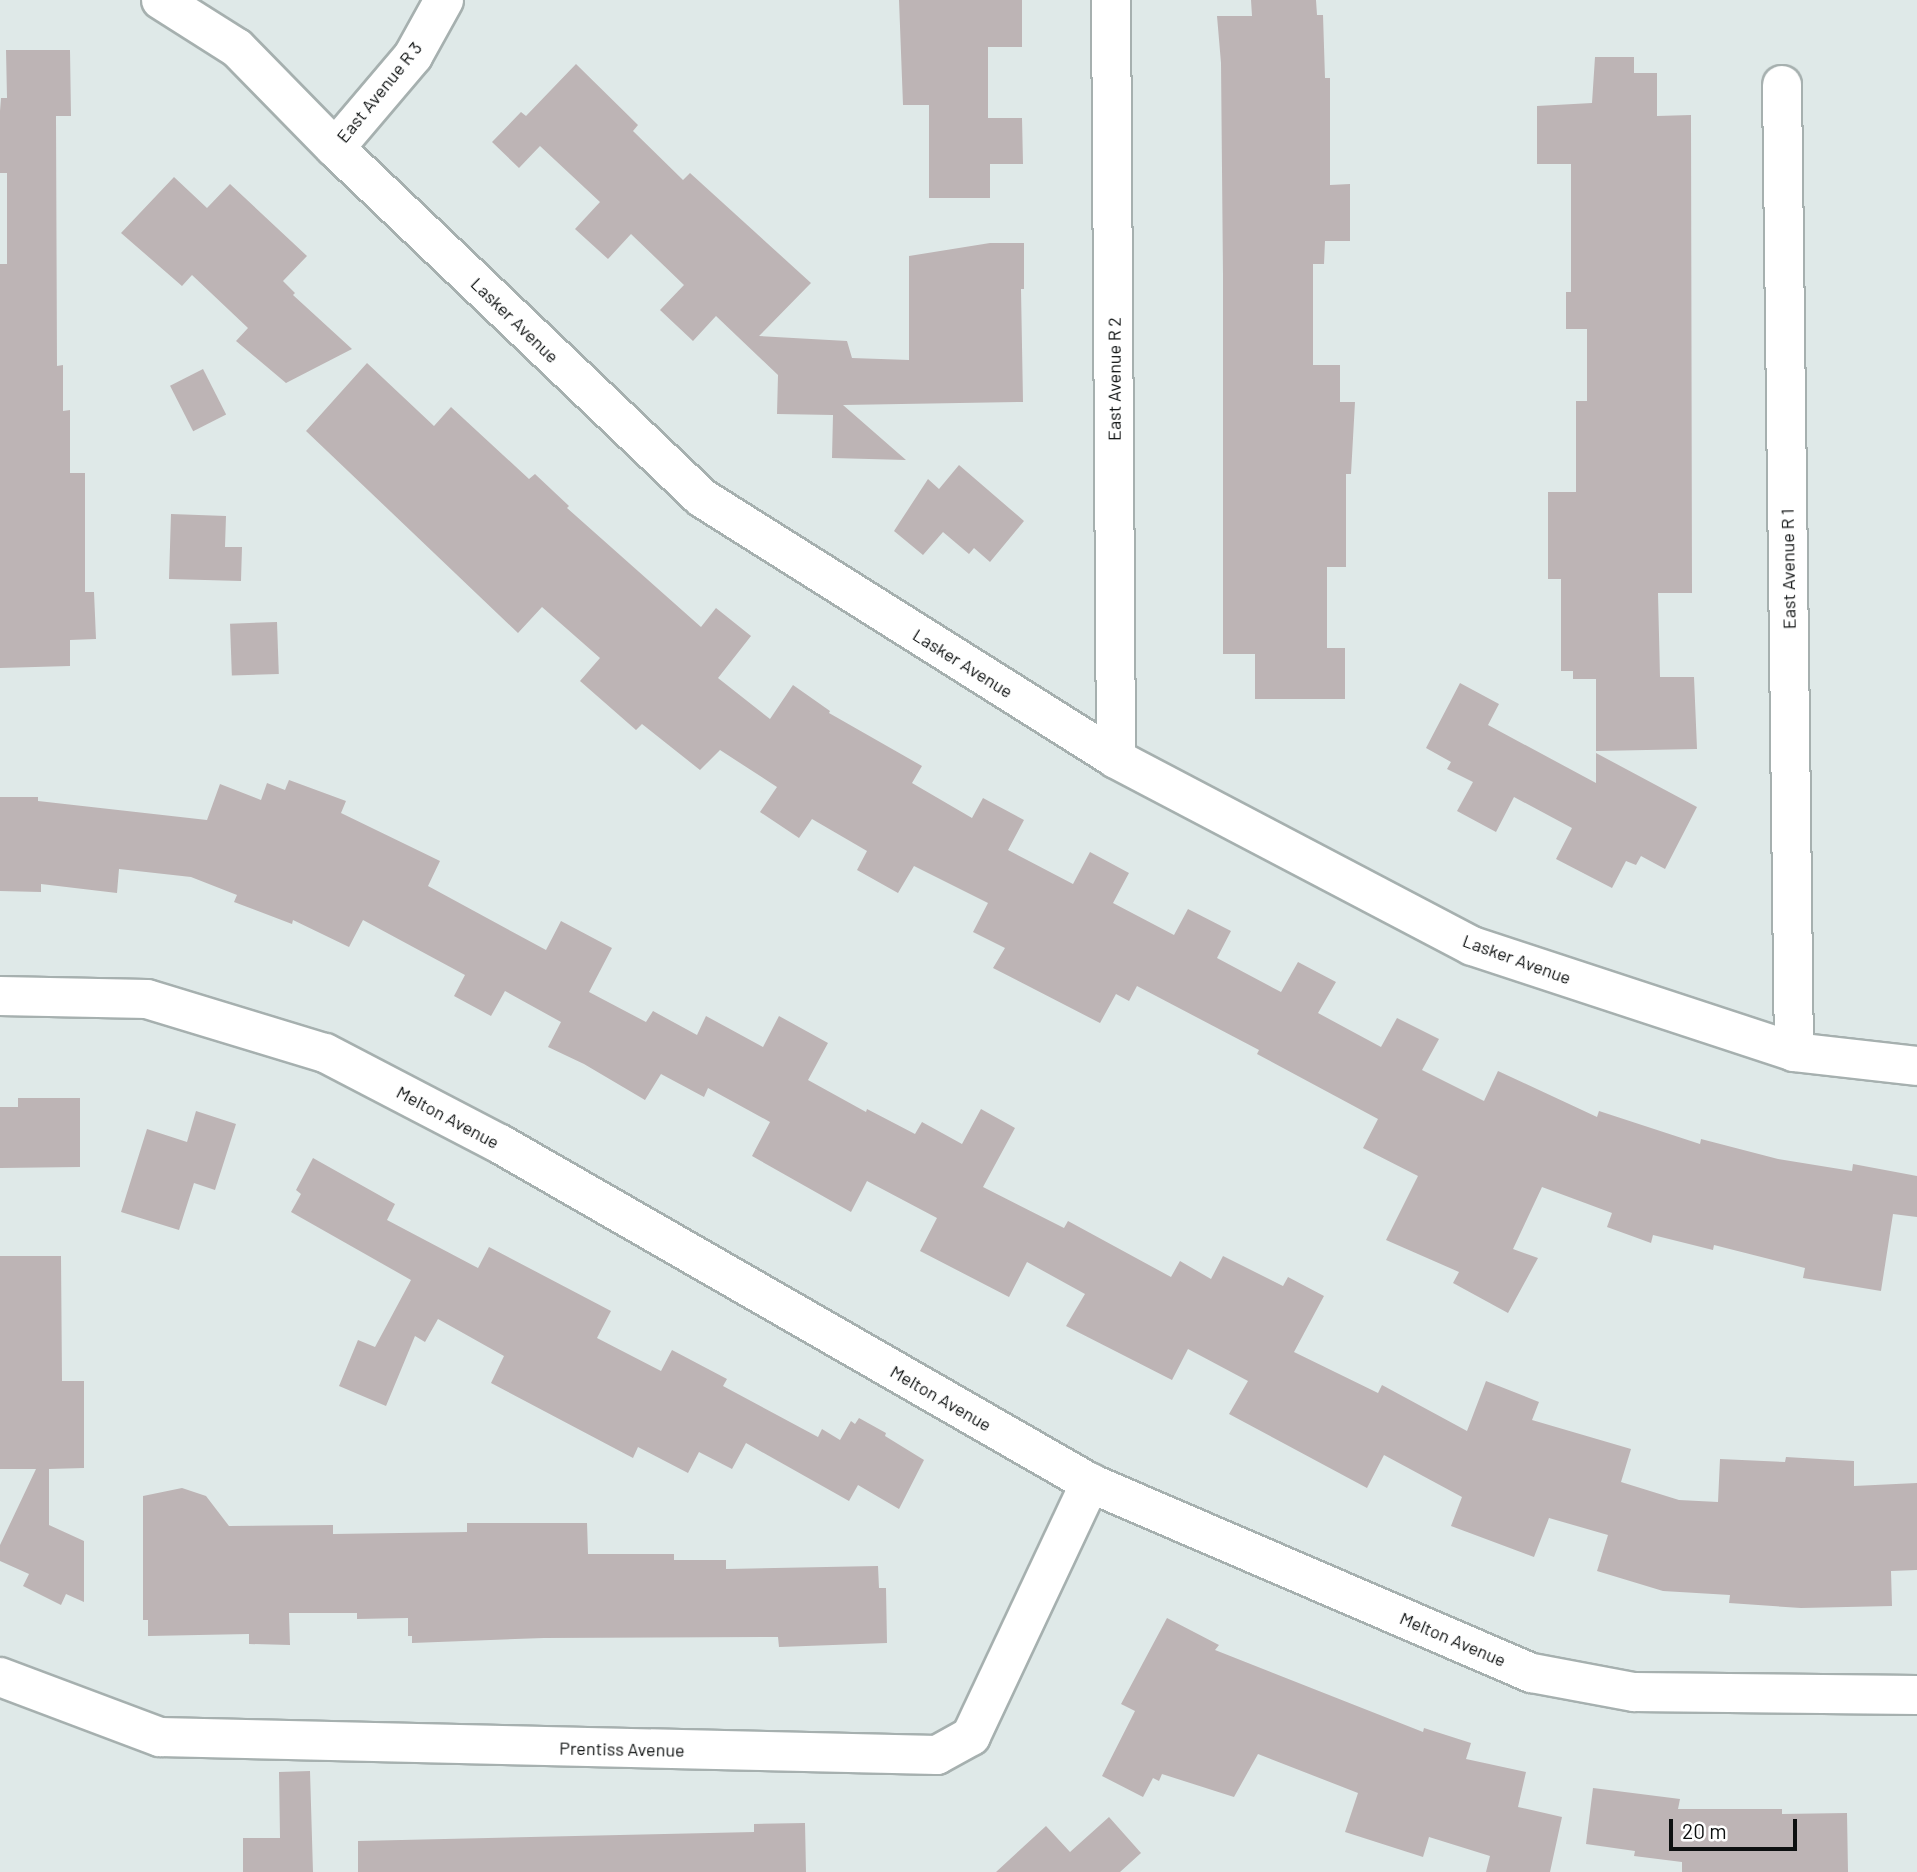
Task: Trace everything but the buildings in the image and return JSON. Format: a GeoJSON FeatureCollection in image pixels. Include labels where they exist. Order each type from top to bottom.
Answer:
{"type":"FeatureCollection","features":[{"type":"Feature","properties":{"kind":"street","name":"Lasker Avenue"},"geometry":{"type":"LineString","coordinates":[[161,0],[237,48],[335,148],[702,498],[1116,759],[1472,946],[1794,1052],[1917,1066]]}},
{"type":"Feature","properties":{"kind":"street","name":"East Avenue R 3"},"geometry":{"type":"LineString","coordinates":[[335,148],[413,55],[444,0]]}},
{"type":"Feature","properties":{"kind":"street","name":"East Avenue R 2"},"geometry":{"type":"LineString","coordinates":[[1111,0],[1116,759]]}},
{"type":"Feature","properties":{"kind":"street","name":"East Avenue R 1"},"geometry":{"type":"LineString","coordinates":[[1782,85],[1794,1052]]}},
{"type":"Feature","properties":{"kind":"street","name":"Melton Avenue"},"geometry":{"type":"LineString","coordinates":[[0,996],[147,999],[325,1053],[500,1144],[1090,1483],[1532,1673],[1634,1692],[1917,1695]]}},
{"type":"Feature","properties":{"kind":"street","name":"Prentiss Avenue"},"geometry":{"type":"LineString","coordinates":[[0,1677],[160,1737],[937,1755],[971,1736],[1090,1483]]}}]}
